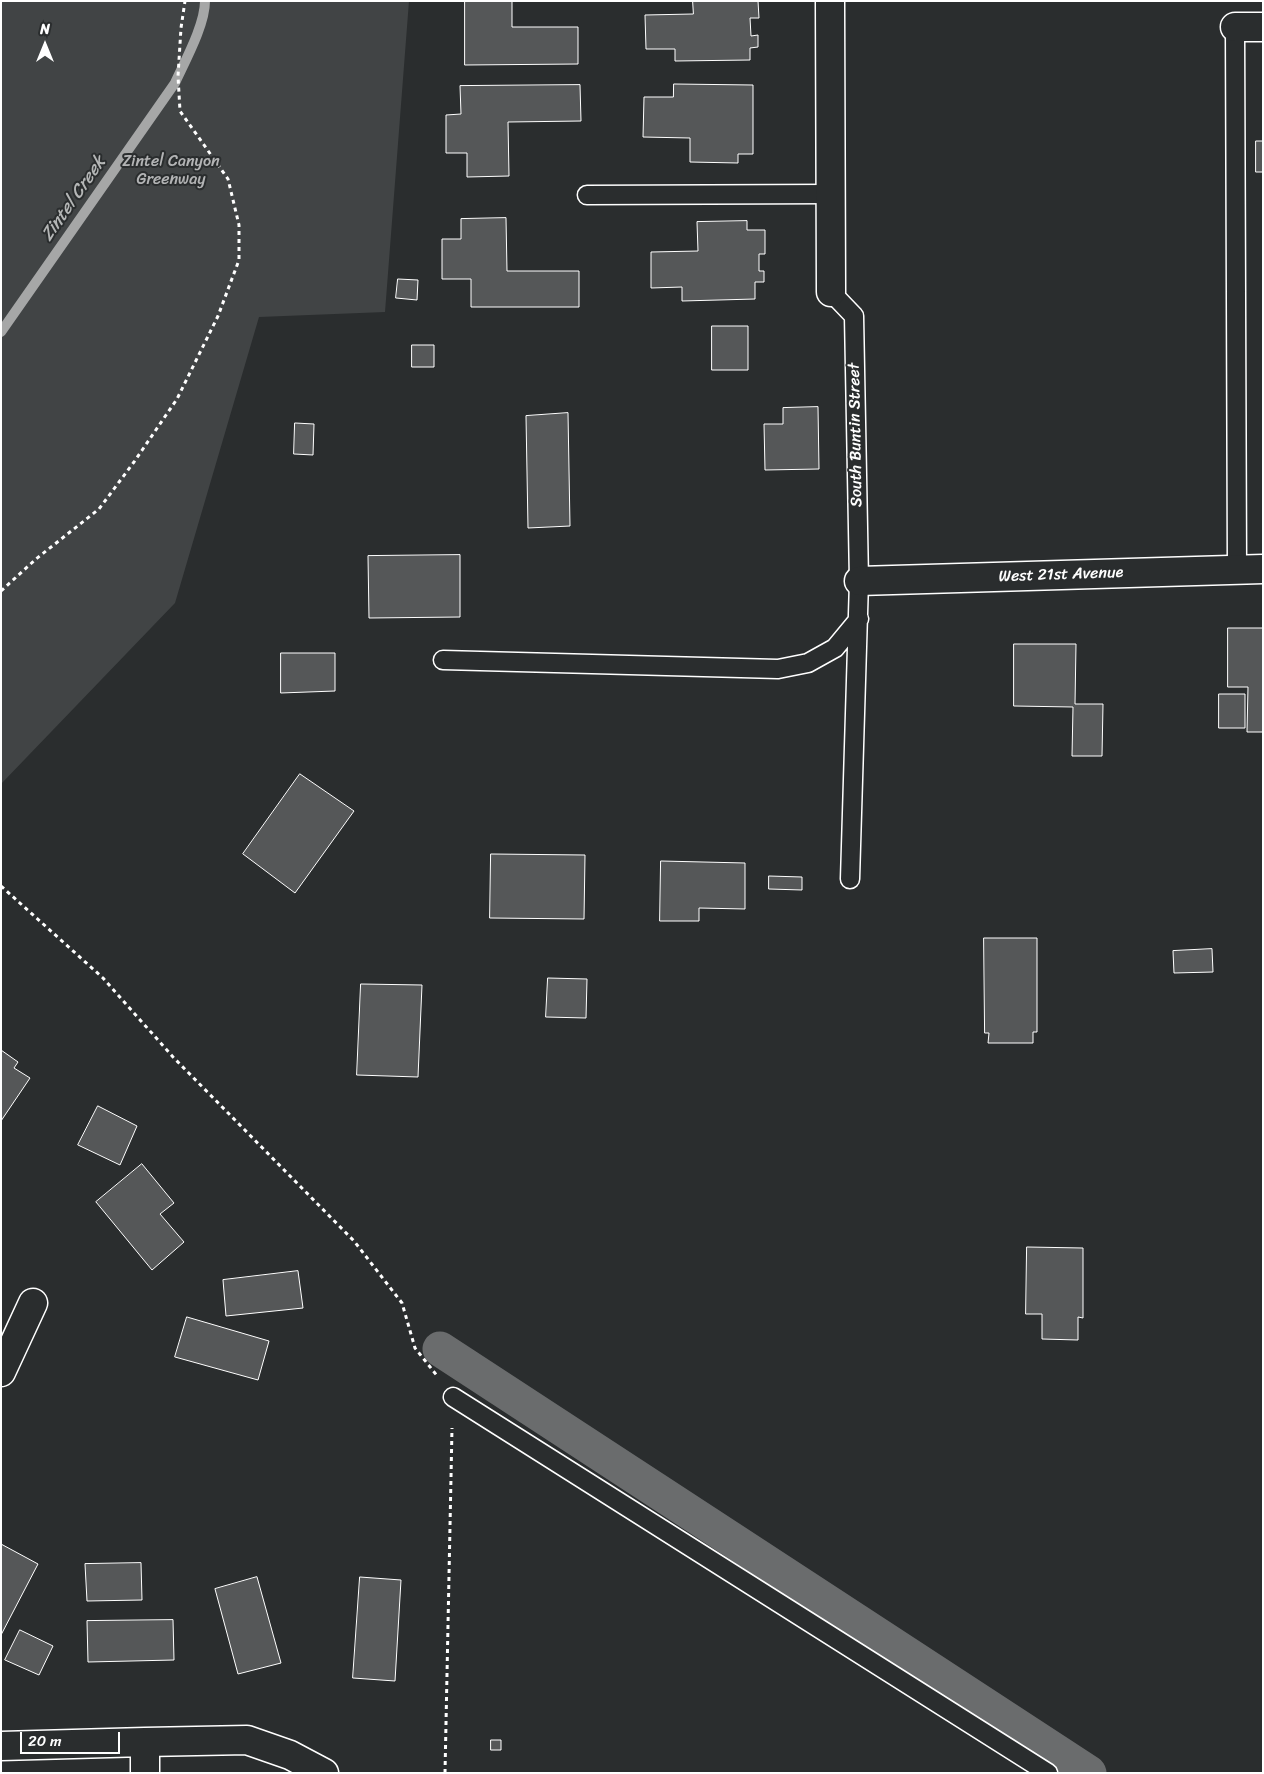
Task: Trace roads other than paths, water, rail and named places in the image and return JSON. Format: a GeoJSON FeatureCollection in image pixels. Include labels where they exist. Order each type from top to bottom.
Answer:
{"type":"FeatureCollection","features":[{"type":"Feature","properties":{"kind":"street","name":"South Buntin Street"},"geometry":{"type":"LineString","coordinates":[[830,1],[831,292]]}},
{"type":"Feature","properties":{"kind":"street"},"geometry":{"type":"LineString","coordinates":[[1235,27],[1263,27]]}},
{"type":"Feature","properties":{"kind":"street","name":"West 21st Avenue"},"geometry":{"type":"LineString","coordinates":[[859,581],[1250,569]]}},
{"type":"Feature","properties":{"kind":"street"},"geometry":{"type":"LineString","coordinates":[[1,1372],[33,1303]]}},
{"type":"Feature","properties":{"kind":"street"},"geometry":{"type":"LineString","coordinates":[[1,1746],[247,1740],[290,1755],[324,1773]]}},
{"type":"Feature","properties":{"kind":"street"},"geometry":{"type":"LineString","coordinates":[[144,1742],[144,1773]]}},
{"type":"Feature","properties":{"kind":"lane"},"geometry":{"type":"LineString","coordinates":[[1235,27],[1250,569]]}},
{"type":"Feature","properties":{"kind":"lane"},"geometry":{"type":"LineString","coordinates":[[587,195],[831,194]]}},
{"type":"Feature","properties":{"kind":"lane","name":"South Buntin Street"},"geometry":{"type":"LineString","coordinates":[[831,292],[854,316],[859,619],[850,879]]}},
{"type":"Feature","properties":{"kind":"lane"},"geometry":{"type":"LineString","coordinates":[[443,660],[778,670],[808,663],[835,648],[859,619]]}},
{"type":"Feature","properties":{"kind":"lane"},"geometry":{"type":"LineString","coordinates":[[453,1397],[1048,1773]]}},
{"type":"Feature","properties":{"kind":"waterway","name":"Zintel Creek"},"geometry":{"type":"LineString","coordinates":[[1,332],[175,83],[198,32],[205,1]]}},
{"type":"Feature","properties":{"kind":"waterway"},"geometry":{"type":"LineString","coordinates":[[440,1349],[1089,1773]]}},
{"type":"Feature","properties":{"kind":"park label","name":"Zintel Canyon Greenway"},"geometry":{"type":"Point","coordinates":[171,171]}}]}
